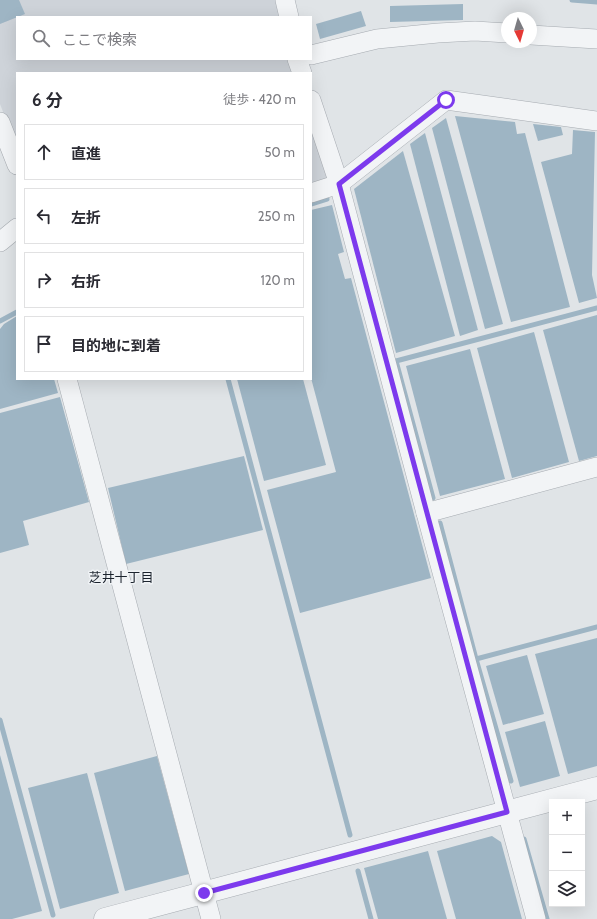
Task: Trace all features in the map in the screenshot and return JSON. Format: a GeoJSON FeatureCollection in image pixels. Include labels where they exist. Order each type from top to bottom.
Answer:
{"type":"FeatureCollection","features":[{"type":"Feature","properties":{"kind":"street"},"geometry":{"type":"LineString","coordinates":[[285,0],[289,16]]}},
{"type":"Feature","properties":{"kind":"street"},"geometry":{"type":"LineString","coordinates":[[312,55],[376,39],[475,31],[501,33]]}},
{"type":"Feature","properties":{"kind":"street"},"geometry":{"type":"LineString","coordinates":[[537,35],[597,39]]}},
{"type":"Feature","properties":{"kind":"street"},"geometry":{"type":"LineString","coordinates":[[297,60],[302,72]]}},
{"type":"Feature","properties":{"kind":"street"},"geometry":{"type":"LineString","coordinates":[[312,193],[339,184],[446,100],[597,121]]}},
{"type":"Feature","properties":{"kind":"street"},"geometry":{"type":"LineString","coordinates":[[312,103],[339,184],[536,919]]}},
{"type":"Feature","properties":{"kind":"street"},"geometry":{"type":"LineString","coordinates":[[0,122],[16,162]]}},
{"type":"Feature","properties":{"kind":"street"},"geometry":{"type":"LineString","coordinates":[[67,380],[211,919]]}},
{"type":"Feature","properties":{"kind":"street"},"geometry":{"type":"LineString","coordinates":[[426,513],[597,467]]}},
{"type":"Feature","properties":{"kind":"street"},"geometry":{"type":"LineString","coordinates":[[105,919],[597,788]]}},
{"type":"Feature","properties":{"kind":"shaded area"},"geometry":{"type":"Polygon","coordinates":[[[0,0],[279,0],[282,16],[16,16],[16,60],[290,60],[294,72],[16,72],[16,145],[0,104],[0,0]]]}},
{"type":"Feature","properties":{"kind":"shaded area"},"geometry":{"type":"Polygon","coordinates":[[[312,130],[328,181],[312,187],[312,130]]]}},
{"type":"Feature","properties":{"kind":"water"},"geometry":{"type":"Polygon","coordinates":[[[0,0],[19,0],[25,14],[16,16],[16,18],[0,24],[0,0]]]}},
{"type":"Feature","properties":{"kind":"water"},"geometry":{"type":"Polygon","coordinates":[[[463,4],[463,20],[390,22],[390,6],[463,4]]]}},
{"type":"Feature","properties":{"kind":"water"},"geometry":{"type":"Polygon","coordinates":[[[361,11],[366,26],[320,39],[316,24],[361,11]]]}},
{"type":"Feature","properties":{"kind":"water"},"geometry":{"type":"Polygon","coordinates":[[[455,116],[515,122],[517,134],[525,133],[570,307],[511,322],[455,116]]]}},
{"type":"Feature","properties":{"kind":"water"},"geometry":{"type":"Polygon","coordinates":[[[446,118],[503,324],[485,329],[432,128],[446,118]]]}},
{"type":"Feature","properties":{"kind":"water"},"geometry":{"type":"Polygon","coordinates":[[[533,124],[561,127],[563,135],[538,141],[533,124]]]}},
{"type":"Feature","properties":{"kind":"water"},"geometry":{"type":"Polygon","coordinates":[[[573,130],[595,132],[592,275],[597,298],[579,303],[541,162],[572,154],[573,130]]]}},
{"type":"Feature","properties":{"kind":"water"},"geometry":{"type":"Polygon","coordinates":[[[425,133],[478,330],[460,336],[410,144],[425,133]]]}},
{"type":"Feature","properties":{"kind":"water"},"geometry":{"type":"Polygon","coordinates":[[[403,151],[455,336],[396,353],[354,189],[403,151]]]}},
{"type":"Feature","properties":{"kind":"water"},"geometry":{"type":"Polygon","coordinates":[[[332,205],[344,252],[338,254],[345,279],[351,278],[431,578],[300,613],[267,490],[336,472],[312,380],[312,210],[332,205]]]}},
{"type":"Feature","properties":{"kind":"water"},"geometry":{"type":"Polygon","coordinates":[[[597,315],[597,456],[579,461],[543,330],[597,315]]]}},
{"type":"Feature","properties":{"kind":"water"},"geometry":{"type":"Polygon","coordinates":[[[16,317],[16,380],[54,380],[58,393],[0,409],[0,329],[4,324],[16,317]]]}},
{"type":"Feature","properties":{"kind":"water"},"geometry":{"type":"Polygon","coordinates":[[[534,332],[569,462],[512,478],[477,348],[534,332]]]}},
{"type":"Feature","properties":{"kind":"water"},"geometry":{"type":"Polygon","coordinates":[[[470,349],[505,479],[440,496],[406,366],[470,349]]]}},
{"type":"Feature","properties":{"kind":"water"},"geometry":{"type":"Polygon","coordinates":[[[237,380],[303,380],[326,465],[264,481],[237,380]]]}},
{"type":"Feature","properties":{"kind":"water"},"geometry":{"type":"Polygon","coordinates":[[[60,397],[89,502],[23,521],[29,545],[0,553],[0,413],[60,397]]]}},
{"type":"Feature","properties":{"kind":"water"},"geometry":{"type":"Polygon","coordinates":[[[244,456],[263,530],[126,564],[108,488],[244,456]]]}},
{"type":"Feature","properties":{"kind":"water"},"geometry":{"type":"Polygon","coordinates":[[[597,638],[597,766],[568,774],[535,654],[597,638]]]}},
{"type":"Feature","properties":{"kind":"water"},"geometry":{"type":"Polygon","coordinates":[[[527,655],[544,714],[503,725],[486,666],[527,655]]]}},
{"type":"Feature","properties":{"kind":"water"},"geometry":{"type":"Polygon","coordinates":[[[545,721],[560,776],[520,787],[505,732],[545,721]]]}},
{"type":"Feature","properties":{"kind":"water"},"geometry":{"type":"Polygon","coordinates":[[[0,755],[42,911],[12,919],[0,919],[0,755]]]}},
{"type":"Feature","properties":{"kind":"water"},"geometry":{"type":"Polygon","coordinates":[[[157,756],[189,874],[125,891],[94,773],[157,756]]]}},
{"type":"Feature","properties":{"kind":"water"},"geometry":{"type":"Polygon","coordinates":[[[87,773],[119,893],[60,909],[28,788],[87,773]]]}},
{"type":"Feature","properties":{"kind":"water"},"geometry":{"type":"Polygon","coordinates":[[[492,836],[501,842],[522,919],[456,919],[437,851],[492,836]]]}},
{"type":"Feature","properties":{"kind":"water"},"geometry":{"type":"Polygon","coordinates":[[[428,851],[447,919],[378,919],[364,868],[428,851]]]}},
{"type":"Feature","properties":{"kind":"waterway"},"geometry":{"type":"LineString","coordinates":[[572,0],[597,2]]}},
{"type":"Feature","properties":{"kind":"waterway"},"geometry":{"type":"LineString","coordinates":[[312,204],[327,199]]}},
{"type":"Feature","properties":{"kind":"waterway"},"geometry":{"type":"LineString","coordinates":[[433,498],[396,361],[597,308]]}},
{"type":"Feature","properties":{"kind":"waterway"},"geometry":{"type":"LineString","coordinates":[[0,321],[16,313]]}},
{"type":"Feature","properties":{"kind":"waterway"},"geometry":{"type":"LineString","coordinates":[[228,380],[350,835]]}},
{"type":"Feature","properties":{"kind":"waterway"},"geometry":{"type":"LineString","coordinates":[[440,523],[476,659],[511,781]]}},
{"type":"Feature","properties":{"kind":"waterway"},"geometry":{"type":"LineString","coordinates":[[476,659],[597,627]]}},
{"type":"Feature","properties":{"kind":"waterway"},"geometry":{"type":"LineString","coordinates":[[0,720],[53,915]]}},
{"type":"Feature","properties":{"kind":"waterway"},"geometry":{"type":"LineString","coordinates":[[524,839],[547,919]]}},
{"type":"Feature","properties":{"kind":"waterway"},"geometry":{"type":"LineString","coordinates":[[358,871],[371,919]]}},
{"type":"Feature","properties":{"kind":"district","name":"芝井十丁目"},"geometry":{"type":"Point","coordinates":[121,577]}},
{"type":"Feature","properties":{"kind":"route"},"geometry":{"type":"LineString","coordinates":[[204,893],[507,812],[339,184],[446,100]]}}]}
